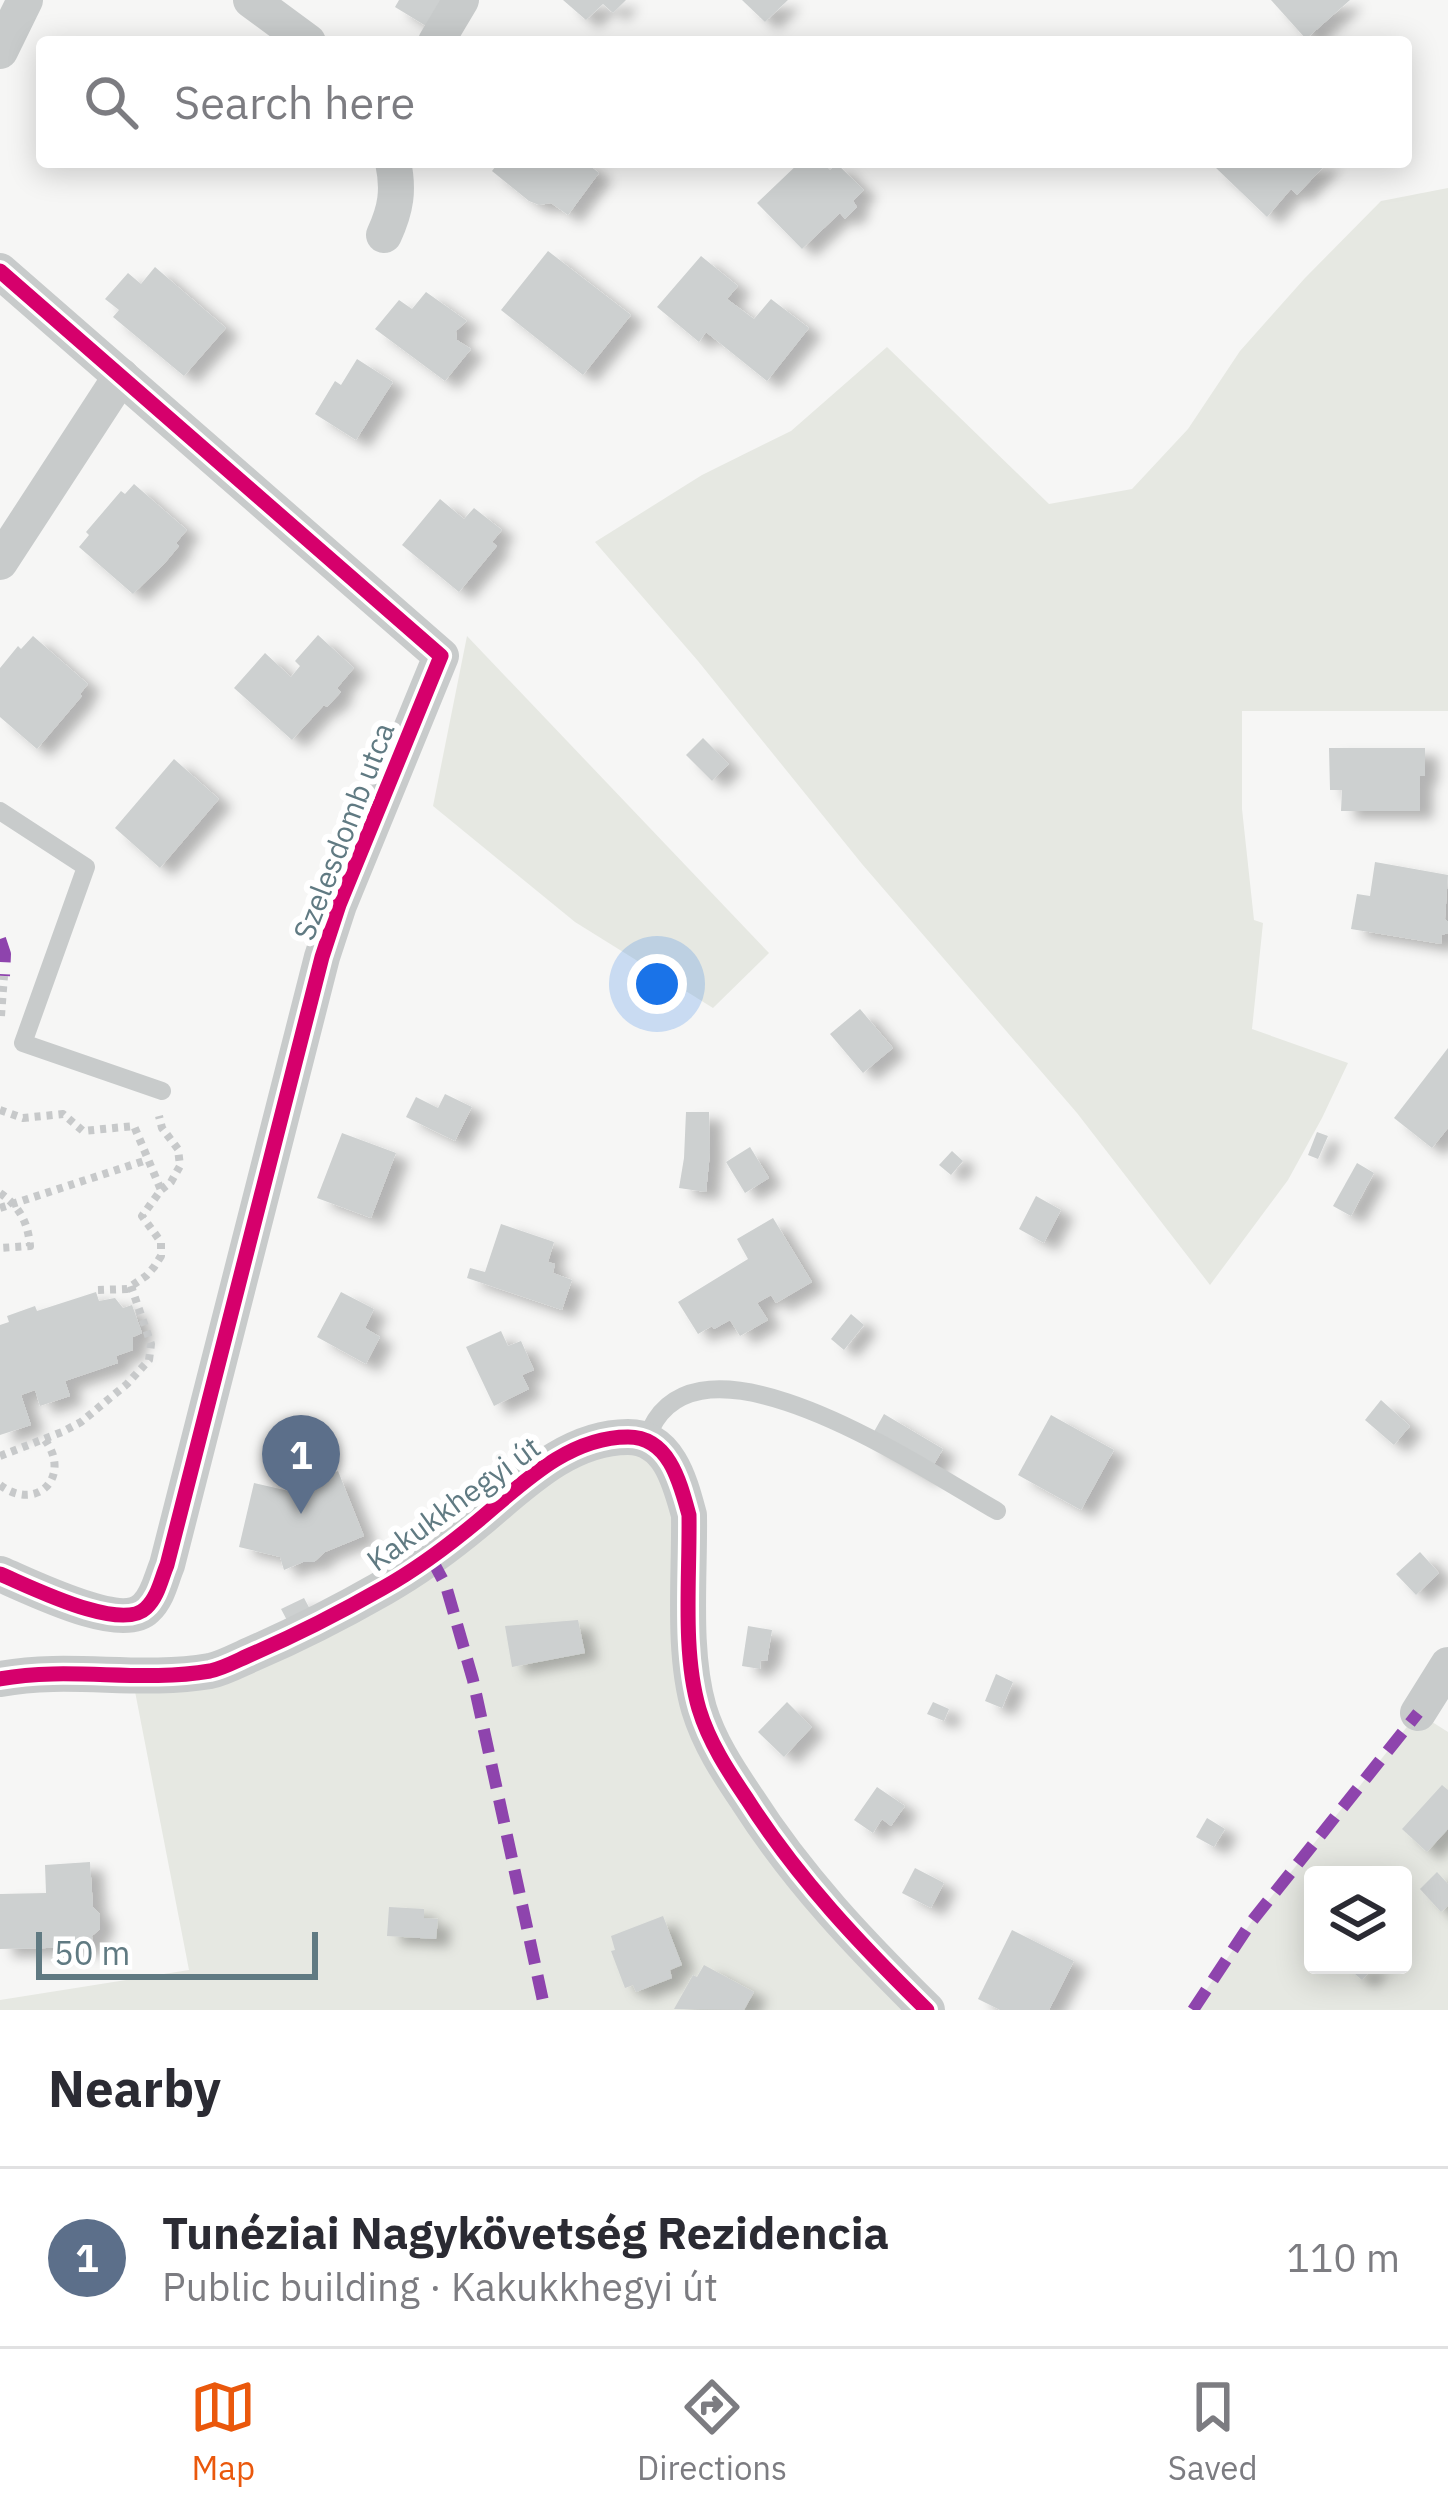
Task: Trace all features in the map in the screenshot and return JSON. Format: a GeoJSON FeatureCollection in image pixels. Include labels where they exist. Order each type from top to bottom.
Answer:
{"type":"FeatureCollection","features":[{"type":"Feature","properties":{"kind":"street"},"geometry":{"type":"LineString","coordinates":[[0,51],[25,0]]}},
{"type":"Feature","properties":{"kind":"street"},"geometry":{"type":"LineString","coordinates":[[251,0],[300,36]]}},
{"type":"Feature","properties":{"kind":"street"},"geometry":{"type":"LineString","coordinates":[[440,36],[461,0]]}},
{"type":"Feature","properties":{"kind":"street"},"geometry":{"type":"LineString","coordinates":[[384,235],[396,209],[394,168]]}},
{"type":"Feature","properties":{"kind":"street","name":"Szelesdomb utca"},"geometry":{"type":"LineString","coordinates":[[0,271],[441,656],[338,905],[322,957],[155,1596],[144,1612],[129,1616],[63,1600],[0,1574]]}},
{"type":"Feature","properties":{"kind":"street"},"geometry":{"type":"LineString","coordinates":[[0,562],[121,376]]}},
{"type":"Feature","properties":{"kind":"street"},"geometry":{"type":"LineString","coordinates":[[647,1438],[664,1451],[689,1516],[691,1654],[698,1706],[710,1737],[765,1828],[844,1928],[927,2010]]}},
{"type":"Feature","properties":{"kind":"street","name":"Kakukkhegyi út"},"geometry":{"type":"LineString","coordinates":[[0,1679],[214,1670],[384,1588],[431,1558],[540,1470],[589,1442],[647,1438]]}},
{"type":"Feature","properties":{"kind":"street"},"geometry":{"type":"LineString","coordinates":[[1418,1713],[1448,1666]]}},
{"type":"Feature","properties":{"kind":"lane"},"geometry":{"type":"LineString","coordinates":[[0,811],[86,866],[23,1043],[162,1091]]}},
{"type":"Feature","properties":{"kind":"lane"},"geometry":{"type":"LineString","coordinates":[[647,1438],[653,1422],[682,1396],[734,1391],[770,1395],[832,1418],[997,1511]]}},
{"type":"Feature","properties":{"kind":"path"},"geometry":{"type":"LineString","coordinates":[[0,1027],[4,976]]}},
{"type":"Feature","properties":{"kind":"path"},"geometry":{"type":"LineString","coordinates":[[98,1290],[131,1286],[161,1256],[160,1242],[142,1216],[178,1172],[178,1149],[159,1121],[162,1091]]}},
{"type":"Feature","properties":{"kind":"path"},"geometry":{"type":"LineString","coordinates":[[0,1110],[23,1118],[63,1114],[83,1131],[134,1126],[161,1190]]}},
{"type":"Feature","properties":{"kind":"path"},"geometry":{"type":"LineString","coordinates":[[0,1208],[147,1159]]}},
{"type":"Feature","properties":{"kind":"path"},"geometry":{"type":"LineString","coordinates":[[0,1192],[14,1203],[28,1228],[30,1246],[0,1248]]}},
{"type":"Feature","properties":{"kind":"path"},"geometry":{"type":"LineString","coordinates":[[0,1456],[81,1422],[149,1360],[151,1344],[131,1286]]}},
{"type":"Feature","properties":{"kind":"path"},"geometry":{"type":"LineString","coordinates":[[0,1485],[13,1495],[42,1491],[56,1467],[54,1452],[44,1440]]}},
{"type":"Feature","properties":{"kind":"shaded area"},"geometry":{"type":"Polygon","coordinates":[[[1448,188],[1448,711],[1242,711],[1242,809],[1254,920],[1263,923],[1252,1029],[1348,1063],[1288,1180],[1210,1285],[1077,1113],[862,864],[595,542],[702,475],[791,431],[887,347],[1049,504],[1132,489],[1188,429],[1240,351],[1381,201],[1448,188]]]}},
{"type":"Feature","properties":{"kind":"shaded area"},"geometry":{"type":"Polygon","coordinates":[[[467,636],[769,953],[713,1008],[575,922],[433,806],[467,636]]]}},
{"type":"Feature","properties":{"kind":"shaded area"},"geometry":{"type":"Polygon","coordinates":[[[589,1442],[664,1451],[710,1737],[927,2010],[0,2010],[0,2000],[189,1970],[132,1676],[214,1670],[589,1442]]]}},
{"type":"Feature","properties":{"kind":"shaded area"},"geometry":{"type":"Polygon","coordinates":[[[1418,1713],[1448,1732],[1448,2010],[1193,2010],[1252,1921],[1418,1713]]]}},
{"type":"Feature","properties":{"kind":"building"},"geometry":{"type":"Polygon","coordinates":[[[399,0],[443,0],[426,26],[395,7],[399,0]]]}},
{"type":"Feature","properties":{"kind":"building"},"geometry":{"type":"Polygon","coordinates":[[[563,0],[626,0],[613,13],[603,4],[586,20],[563,0]]]}},
{"type":"Feature","properties":{"kind":"building"},"geometry":{"type":"Polygon","coordinates":[[[742,0],[788,0],[765,22],[742,0]]]}},
{"type":"Feature","properties":{"kind":"building"},"geometry":{"type":"Polygon","coordinates":[[[1271,0],[1350,0],[1309,36],[1303,36],[1271,0]]]}},
{"type":"Feature","properties":{"kind":"building"},"geometry":{"type":"Polygon","coordinates":[[[593,168],[599,173],[568,215],[551,203],[529,201],[492,171],[593,168]]]}},
{"type":"Feature","properties":{"kind":"building"},"geometry":{"type":"Polygon","coordinates":[[[794,168],[841,168],[864,190],[845,219],[840,213],[802,249],[757,203],[794,168]]]}},
{"type":"Feature","properties":{"kind":"building"},"geometry":{"type":"Polygon","coordinates":[[[1216,168],[1322,168],[1297,195],[1291,189],[1267,217],[1216,168]]]}},
{"type":"Feature","properties":{"kind":"building"},"geometry":{"type":"Polygon","coordinates":[[[548,251],[631,315],[583,375],[501,310],[548,251]]]}},
{"type":"Feature","properties":{"kind":"building"},"geometry":{"type":"Polygon","coordinates":[[[701,256],[738,286],[727,299],[754,319],[771,299],[809,328],[767,381],[706,332],[699,342],[657,307],[701,256]]]}},
{"type":"Feature","properties":{"kind":"building"},"geometry":{"type":"Polygon","coordinates":[[[155,267],[226,328],[184,376],[113,317],[119,310],[105,299],[128,273],[141,284],[155,267]]]}},
{"type":"Feature","properties":{"kind":"building"},"geometry":{"type":"Polygon","coordinates":[[[426,292],[467,321],[456,331],[457,340],[471,349],[445,381],[375,329],[399,300],[412,309],[426,292]]]}},
{"type":"Feature","properties":{"kind":"building"},"geometry":{"type":"Polygon","coordinates":[[[357,359],[393,382],[356,440],[315,414],[335,381],[341,385],[357,359]]]}},
{"type":"Feature","properties":{"kind":"building"},"geometry":{"type":"Polygon","coordinates":[[[134,484],[187,530],[164,564],[133,594],[79,547],[121,491],[125,494],[134,484]]]}},
{"type":"Feature","properties":{"kind":"building"},"geometry":{"type":"Polygon","coordinates":[[[440,499],[464,519],[474,508],[502,530],[492,542],[497,546],[459,592],[402,545],[440,499]]]}},
{"type":"Feature","properties":{"kind":"building"},"geometry":{"type":"Polygon","coordinates":[[[318,635],[354,668],[337,688],[341,692],[292,740],[234,688],[265,653],[291,677],[300,666],[295,661],[318,635]]]}},
{"type":"Feature","properties":{"kind":"building"},"geometry":{"type":"Polygon","coordinates":[[[33,636],[88,684],[37,749],[0,717],[0,668],[33,636]]]}},
{"type":"Feature","properties":{"kind":"building"},"geometry":{"type":"Polygon","coordinates":[[[703,738],[729,764],[712,781],[686,755],[703,738]]]}},
{"type":"Feature","properties":{"kind":"building"},"geometry":{"type":"Polygon","coordinates":[[[1329,748],[1425,748],[1420,811],[1341,811],[1342,790],[1330,790],[1329,748]]]}},
{"type":"Feature","properties":{"kind":"building"},"geometry":{"type":"Polygon","coordinates":[[[174,759],[219,799],[160,868],[115,828],[174,759]]]}},
{"type":"Feature","properties":{"kind":"building"},"geometry":{"type":"Polygon","coordinates":[[[1375,862],[1448,875],[1448,933],[1442,935],[1441,944],[1351,929],[1357,894],[1370,896],[1375,862]]]}},
{"type":"Feature","properties":{"kind":"building"},"geometry":{"type":"Polygon","coordinates":[[[860,1009],[893,1048],[863,1073],[830,1034],[860,1009]]]}},
{"type":"Feature","properties":{"kind":"building"},"geometry":{"type":"Polygon","coordinates":[[[1448,1048],[1448,1128],[1432,1148],[1394,1118],[1448,1048]]]}},
{"type":"Feature","properties":{"kind":"building"},"geometry":{"type":"Polygon","coordinates":[[[445,1094],[472,1107],[455,1141],[406,1117],[416,1097],[438,1108],[445,1094]]]}},
{"type":"Feature","properties":{"kind":"building"},"geometry":{"type":"Polygon","coordinates":[[[686,1112],[709,1112],[706,1192],[679,1188],[686,1112]]]}},
{"type":"Feature","properties":{"kind":"building"},"geometry":{"type":"Polygon","coordinates":[[[1317,1132],[1328,1136],[1318,1159],[1308,1155],[1317,1132]]]}},
{"type":"Feature","properties":{"kind":"building"},"geometry":{"type":"Polygon","coordinates":[[[342,1133],[396,1153],[371,1218],[317,1198],[342,1133]]]}},
{"type":"Feature","properties":{"kind":"building"},"geometry":{"type":"Polygon","coordinates":[[[750,1147],[769,1178],[745,1193],[726,1162],[750,1147]]]}},
{"type":"Feature","properties":{"kind":"building"},"geometry":{"type":"Polygon","coordinates":[[[952,1151],[963,1161],[951,1175],[939,1165],[952,1151]]]}},
{"type":"Feature","properties":{"kind":"building"},"geometry":{"type":"Polygon","coordinates":[[[1357,1163],[1374,1173],[1351,1216],[1333,1206],[1357,1163]]]}},
{"type":"Feature","properties":{"kind":"building"},"geometry":{"type":"Polygon","coordinates":[[[1036,1196],[1061,1210],[1044,1243],[1019,1229],[1036,1196]]]}},
{"type":"Feature","properties":{"kind":"building"},"geometry":{"type":"Polygon","coordinates":[[[773,1218],[812,1282],[776,1303],[771,1295],[757,1303],[768,1320],[740,1336],[730,1320],[698,1334],[678,1302],[748,1259],[737,1239],[773,1218]]]}},
{"type":"Feature","properties":{"kind":"building"},"geometry":{"type":"Polygon","coordinates":[[[501,1224],[554,1242],[548,1262],[555,1264],[553,1273],[572,1280],[562,1310],[467,1278],[470,1268],[485,1272],[501,1224]]]}},
{"type":"Feature","properties":{"kind":"building"},"geometry":{"type":"Polygon","coordinates":[[[96,1292],[99,1301],[115,1298],[123,1308],[132,1305],[142,1333],[133,1337],[133,1350],[116,1356],[118,1363],[65,1381],[70,1396],[40,1406],[35,1390],[21,1395],[31,1425],[0,1435],[0,1325],[9,1322],[7,1316],[35,1306],[37,1311],[96,1292]]]}},
{"type":"Feature","properties":{"kind":"building"},"geometry":{"type":"Polygon","coordinates":[[[341,1292],[374,1309],[365,1328],[380,1337],[366,1364],[317,1337],[341,1292]]]}},
{"type":"Feature","properties":{"kind":"building"},"geometry":{"type":"Polygon","coordinates":[[[851,1314],[864,1325],[844,1350],[831,1339],[851,1314]]]}},
{"type":"Feature","properties":{"kind":"building"},"geometry":{"type":"Polygon","coordinates":[[[501,1331],[508,1346],[521,1341],[534,1370],[522,1375],[529,1389],[494,1406],[466,1347],[501,1331]]]}},
{"type":"Feature","properties":{"kind":"building"},"geometry":{"type":"Polygon","coordinates":[[[1381,1400],[1410,1426],[1394,1445],[1365,1420],[1381,1400]]]}},
{"type":"Feature","properties":{"kind":"building"},"geometry":{"type":"Polygon","coordinates":[[[884,1414],[943,1449],[926,1478],[867,1444],[884,1414]]]}},
{"type":"Feature","properties":{"kind":"building"},"geometry":{"type":"Polygon","coordinates":[[[1051,1415],[1114,1450],[1081,1510],[1018,1475],[1051,1415]]]}},
{"type":"Feature","properties":{"kind":"building"},"geometry":{"type":"Polygon","coordinates":[[[338,1471],[364,1536],[325,1552],[314,1562],[284,1570],[280,1557],[239,1547],[254,1483],[289,1491],[338,1471]]]}},
{"type":"Feature","properties":{"kind":"building"},"geometry":{"type":"Polygon","coordinates":[[[1420,1552],[1439,1573],[1416,1595],[1396,1574],[1420,1552]]]}},
{"type":"Feature","properties":{"kind":"building"},"geometry":{"type":"Polygon","coordinates":[[[304,1598],[312,1613],[289,1624],[281,1609],[304,1598]]]}},
{"type":"Feature","properties":{"kind":"building"},"geometry":{"type":"Polygon","coordinates":[[[578,1620],[585,1653],[512,1667],[505,1626],[578,1620]]]}},
{"type":"Feature","properties":{"kind":"building"},"geometry":{"type":"Polygon","coordinates":[[[748,1626],[772,1630],[767,1661],[761,1660],[760,1669],[742,1666],[748,1626]]]}},
{"type":"Feature","properties":{"kind":"building"},"geometry":{"type":"Polygon","coordinates":[[[996,1674],[1013,1682],[1002,1708],[985,1701],[996,1674]]]}},
{"type":"Feature","properties":{"kind":"building"},"geometry":{"type":"Polygon","coordinates":[[[787,1702],[812,1727],[784,1757],[758,1732],[787,1702]]]}},
{"type":"Feature","properties":{"kind":"building"},"geometry":{"type":"Polygon","coordinates":[[[933,1702],[949,1709],[944,1721],[927,1714],[933,1702]]]}},
{"type":"Feature","properties":{"kind":"building"},"geometry":{"type":"Polygon","coordinates":[[[1442,1785],[1448,1790],[1448,1829],[1427,1852],[1402,1829],[1442,1785]]]}},
{"type":"Feature","properties":{"kind":"building"},"geometry":{"type":"Polygon","coordinates":[[[877,1787],[905,1806],[891,1826],[882,1819],[873,1833],[854,1820],[877,1787]]]}},
{"type":"Feature","properties":{"kind":"building"},"geometry":{"type":"Polygon","coordinates":[[[1207,1818],[1225,1829],[1214,1847],[1196,1837],[1207,1818]]]}},
{"type":"Feature","properties":{"kind":"building"},"geometry":{"type":"Polygon","coordinates":[[[90,1862],[93,1907],[100,1914],[93,1947],[0,1949],[0,1894],[46,1893],[45,1865],[90,1862]]]}},
{"type":"Feature","properties":{"kind":"building"},"geometry":{"type":"Polygon","coordinates":[[[915,1868],[944,1883],[931,1908],[902,1893],[915,1868]]]}},
{"type":"Feature","properties":{"kind":"building"},"geometry":{"type":"Polygon","coordinates":[[[1437,1872],[1448,1884],[1448,1906],[1441,1912],[1420,1889],[1437,1872]]]}},
{"type":"Feature","properties":{"kind":"building"},"geometry":{"type":"Polygon","coordinates":[[[389,1907],[424,1909],[424,1918],[438,1919],[436,1939],[387,1936],[389,1907]]]}},
{"type":"Feature","properties":{"kind":"building"},"geometry":{"type":"Polygon","coordinates":[[[663,1916],[682,1965],[670,1970],[672,1978],[636,1992],[633,1985],[625,1988],[611,1951],[615,1950],[611,1936],[663,1916]]]}},
{"type":"Feature","properties":{"kind":"building"},"geometry":{"type":"Polygon","coordinates":[[[1012,1930],[1074,1961],[1049,2010],[1000,2010],[978,1999],[1012,1930]]]}},
{"type":"Feature","properties":{"kind":"building"},"geometry":{"type":"Polygon","coordinates":[[[704,1965],[754,1992],[744,2010],[674,2009],[704,1965]]]}},
{"type":"Feature","properties":{"kind":"marked path"},"geometry":{"type":"LineString","coordinates":[[0,939],[4,976]]}},
{"type":"Feature","properties":{"kind":"marked path"},"geometry":{"type":"LineString","coordinates":[[431,1558],[446,1586],[473,1680],[545,2010]]}},
{"type":"Feature","properties":{"kind":"marked path"},"geometry":{"type":"LineString","coordinates":[[1193,2010],[1252,1921],[1418,1713]]}},
{"type":"Feature","properties":{"kind":"cycle path"},"geometry":{"type":"LineString","coordinates":[[0,271],[441,656],[322,957],[156,1593],[146,1608],[117,1615],[74,1605],[0,1574]]}},
{"type":"Feature","properties":{"kind":"cycle path"},"geometry":{"type":"LineString","coordinates":[[0,1679],[184,1674],[220,1668],[396,1581],[566,1454],[606,1439],[642,1439],[671,1464],[689,1515],[690,1663],[699,1709],[714,1745],[809,1884],[927,2010]]}},
{"type":"Feature","properties":{"kind":"place","name":"Tunéziai Nagykövetség Rezidencia"},"geometry":{"type":"Point","coordinates":[301,1514]}}]}
